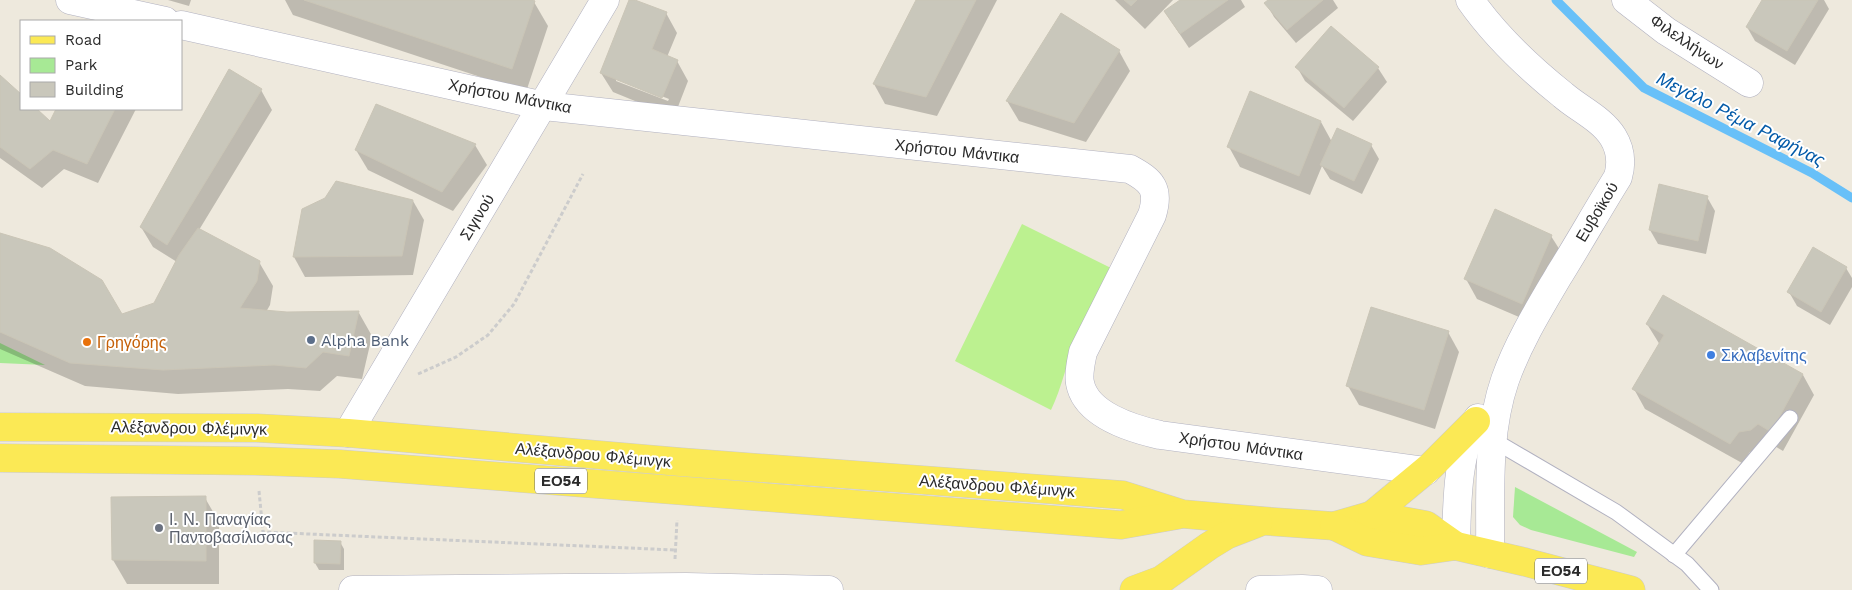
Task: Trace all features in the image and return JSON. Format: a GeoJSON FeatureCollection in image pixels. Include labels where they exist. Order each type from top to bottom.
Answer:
{"type":"FeatureCollection","features":[{"type":"Feature","properties":{"kind":"main road","name":"Αλέξανδρου Φλέμινγκ"},"geometry":{"type":"LineString","coordinates":[[0,427],[257,428],[348,433],[681,462],[1123,496],[1183,514],[1264,521],[1334,526],[1372,515],[1426,525],[1456,546]]}},
{"type":"Feature","properties":{"kind":"main road"},"geometry":{"type":"LineString","coordinates":[[1372,515],[1426,471],[1484,431]]}},
{"type":"Feature","properties":{"kind":"main road","name":"Αλέξανδρου Φλέμινγκ"},"geometry":{"type":"LineString","coordinates":[[0,458],[256,461],[340,464],[1121,525],[1183,514]]}},
{"type":"Feature","properties":{"kind":"main road"},"geometry":{"type":"LineString","coordinates":[[1134,590],[1161,580],[1227,535],[1264,521]]}},
{"type":"Feature","properties":{"kind":"main road","name":"Αλέξανδρου Φλέμινγκ"},"geometry":{"type":"LineString","coordinates":[[1334,526],[1367,542],[1421,551],[1456,546],[1631,590]]}},
{"type":"Feature","properties":{"kind":"street","name":"Σιγινού"},"geometry":{"type":"LineString","coordinates":[[348,433],[544,106],[605,0]]}},
{"type":"Feature","properties":{"kind":"street","name":"Ευβοϊκού"},"geometry":{"type":"LineString","coordinates":[[1456,546],[1460,476],[1466,448],[1484,431],[1531,323],[1618,177],[1621,167],[1620,154],[1605,126],[1572,103],[1524,63],[1484,21],[1470,0]]}},
{"type":"Feature","properties":{"kind":"street","name":"Φιλελλήνων"},"geometry":{"type":"LineString","coordinates":[[1626,0],[1666,31],[1749,83]]}},
{"type":"Feature","properties":{"kind":"street"},"geometry":{"type":"LineString","coordinates":[[76,1],[161,20]]}},
{"type":"Feature","properties":{"kind":"street","name":"Χρήστου Μάντικα"},"geometry":{"type":"LineString","coordinates":[[182,25],[544,106],[1130,169],[1145,177],[1154,188],[1156,202],[1152,215],[1083,352],[1080,365],[1080,382],[1084,395],[1095,407],[1135,430],[1160,435],[1426,471]]}},
{"type":"Feature","properties":{"kind":"street","name":"Ευβοϊκού"},"geometry":{"type":"LineString","coordinates":[[1484,431],[1490,471],[1490,554]]}},
{"type":"Feature","properties":{"kind":"street"},"geometry":{"type":"LineString","coordinates":[[353,590],[682,588],[829,590]]}},
{"type":"Feature","properties":{"kind":"street"},"geometry":{"type":"LineString","coordinates":[[1260,590],[1302,588],[1318,590]]}},
{"type":"Feature","properties":{"kind":"lane"},"geometry":{"type":"LineString","coordinates":[[1674,554],[1790,418]]}},
{"type":"Feature","properties":{"kind":"lane"},"geometry":{"type":"LineString","coordinates":[[1484,431],[1616,512],[1687,564],[1711,590]]}},
{"type":"Feature","properties":{"kind":"path"},"geometry":{"type":"LineString","coordinates":[[414,376],[456,358],[488,335],[518,296],[582,174]]}},
{"type":"Feature","properties":{"kind":"path"},"geometry":{"type":"LineString","coordinates":[[256,461],[263,532],[675,550]]}},
{"type":"Feature","properties":{"kind":"path"},"geometry":{"type":"LineString","coordinates":[[678,490],[675,550],[682,588]]}},
{"type":"Feature","properties":{"kind":"green space"},"geometry":{"type":"Polygon","coordinates":[[[1022,224],[1113,269],[1080,332],[1051,410],[955,361],[1022,224]]]}},
{"type":"Feature","properties":{"kind":"green space"},"geometry":{"type":"Polygon","coordinates":[[[0,343],[45,365],[0,363],[0,343]]]}},
{"type":"Feature","properties":{"kind":"green space"},"geometry":{"type":"Polygon","coordinates":[[[1515,487],[1637,552],[1634,557],[1531,530],[1520,525],[1513,517],[1515,487]]]}},
{"type":"Feature","properties":{"kind":"building"},"geometry":{"type":"Polygon","coordinates":[[[304,0],[533,0],[535,1],[512,69],[304,0]]]}},
{"type":"Feature","properties":{"kind":"building"},"geometry":{"type":"Polygon","coordinates":[[[629,0],[635,0],[667,12],[652,49],[678,60],[662,98],[600,73],[629,0]]]}},
{"type":"Feature","properties":{"kind":"building"},"geometry":{"type":"Polygon","coordinates":[[[916,0],[976,0],[926,97],[873,84],[916,0]]]}},
{"type":"Feature","properties":{"kind":"building"},"geometry":{"type":"Polygon","coordinates":[[[1124,0],[1137,0],[1131,6],[1124,0]]]}},
{"type":"Feature","properties":{"kind":"building"},"geometry":{"type":"Polygon","coordinates":[[[1180,0],[1228,0],[1180,34],[1164,11],[1180,0]]]}},
{"type":"Feature","properties":{"kind":"building"},"geometry":{"type":"Polygon","coordinates":[[[1268,0],[1323,0],[1287,30],[1264,3],[1268,0]]]}},
{"type":"Feature","properties":{"kind":"building"},"geometry":{"type":"Polygon","coordinates":[[[1762,0],[1818,0],[1787,51],[1746,27],[1762,0]]]}},
{"type":"Feature","properties":{"kind":"building"},"geometry":{"type":"Polygon","coordinates":[[[1061,13],[1120,50],[1074,123],[1006,101],[1061,13]]]}},
{"type":"Feature","properties":{"kind":"building"},"geometry":{"type":"Polygon","coordinates":[[[1331,26],[1379,67],[1344,108],[1295,67],[1331,26]]]}},
{"type":"Feature","properties":{"kind":"building"},"geometry":{"type":"Polygon","coordinates":[[[229,69],[262,89],[167,245],[140,227],[229,69]]]}},
{"type":"Feature","properties":{"kind":"building"},"geometry":{"type":"Polygon","coordinates":[[[0,75],[20,93],[20,110],[38,110],[50,121],[56,110],[114,110],[87,164],[53,150],[30,169],[0,147],[0,75]]]}},
{"type":"Feature","properties":{"kind":"building"},"geometry":{"type":"Polygon","coordinates":[[[1250,91],[1321,121],[1299,176],[1227,147],[1250,91]]]}},
{"type":"Feature","properties":{"kind":"building"},"geometry":{"type":"Polygon","coordinates":[[[376,104],[476,144],[442,192],[355,150],[376,104]]]}},
{"type":"Feature","properties":{"kind":"building"},"geometry":{"type":"Polygon","coordinates":[[[1337,128],[1372,144],[1354,181],[1320,165],[1337,128]]]}},
{"type":"Feature","properties":{"kind":"building"},"geometry":{"type":"Polygon","coordinates":[[[336,181],[413,200],[402,256],[293,257],[302,209],[325,198],[336,181]]]}},
{"type":"Feature","properties":{"kind":"building"},"geometry":{"type":"Polygon","coordinates":[[[1659,184],[1708,196],[1698,241],[1649,230],[1659,184]]]}},
{"type":"Feature","properties":{"kind":"building"},"geometry":{"type":"Polygon","coordinates":[[[1495,209],[1552,235],[1522,304],[1464,279],[1495,209]]]}},
{"type":"Feature","properties":{"kind":"building"},"geometry":{"type":"Polygon","coordinates":[[[198,228],[260,261],[257,281],[240,308],[287,312],[359,311],[349,356],[323,352],[306,368],[274,365],[163,370],[70,363],[0,332],[0,233],[50,248],[102,280],[122,314],[154,303],[179,255],[198,228]]]}},
{"type":"Feature","properties":{"kind":"building"},"geometry":{"type":"Polygon","coordinates":[[[1813,247],[1847,267],[1821,312],[1787,292],[1813,247]]]}},
{"type":"Feature","properties":{"kind":"building","name":"Σκλαβενίτης"},"geometry":{"type":"Polygon","coordinates":[[[1663,295],[1803,374],[1771,432],[1758,424],[1751,430],[1739,432],[1730,444],[1632,389],[1664,335],[1646,324],[1663,295]]]}},
{"type":"Feature","properties":{"kind":"building"},"geometry":{"type":"Polygon","coordinates":[[[1371,307],[1449,331],[1424,410],[1346,386],[1371,307]]]}},
{"type":"Feature","properties":{"kind":"building","name":"Ι. Ν. Παναγίας Παντοβασίλισσας"},"geometry":{"type":"Polygon","coordinates":[[[206,496],[206,561],[112,560],[111,497],[206,496]]]}},
{"type":"Feature","properties":{"kind":"building"},"geometry":{"type":"Polygon","coordinates":[[[314,540],[341,541],[340,564],[314,563],[314,540]]]}},
{"type":"Feature","properties":{"kind":"waterway","name":"Μεγάλο Ρέμα Ραφήνας"},"geometry":{"type":"LineString","coordinates":[[1556,0],[1644,88],[1812,173],[1852,198]]}},
{"type":"Feature","properties":{"kind":"place","name":"Alpha Bank"},"geometry":{"type":"Point","coordinates":[311,340]}},
{"type":"Feature","properties":{"kind":"place","name":"Γρηγόρης"},"geometry":{"type":"Point","coordinates":[87,342]}},
{"type":"Feature","properties":{"kind":"place","name":"Σκλαβενίτης"},"geometry":{"type":"Point","coordinates":[1711,355]}},
{"type":"Feature","properties":{"kind":"place","name":"Ι. Ν. Παναγίας Παντοβασίλισσας"},"geometry":{"type":"Point","coordinates":[159,528]}}]}
